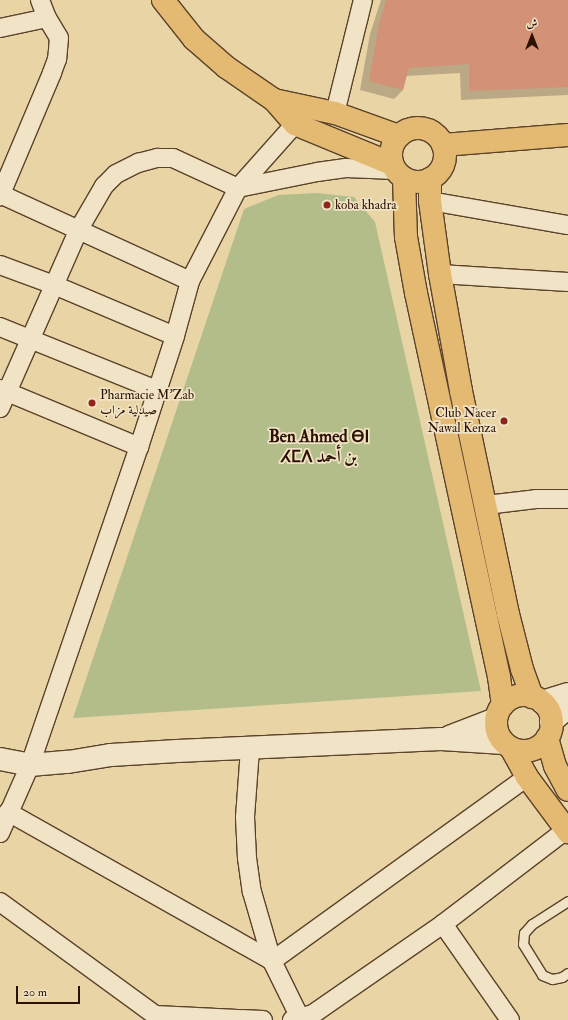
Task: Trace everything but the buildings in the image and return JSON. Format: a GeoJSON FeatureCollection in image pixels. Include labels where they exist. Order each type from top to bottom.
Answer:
{"type":"FeatureCollection","features":[{"type":"Feature","properties":{"kind":"main road"},"geometry":{"type":"LineString","coordinates":[[163,0],[194,39],[226,67],[274,100],[299,115],[397,171],[417,182],[430,179],[437,175],[445,161],[443,145],[437,136],[428,130],[418,128],[408,130],[399,136],[393,144],[391,154],[397,171],[406,237],[416,293],[499,677],[499,712],[497,732],[527,777],[567,831]]}},
{"type":"Feature","properties":{"kind":"main road"},"geometry":{"type":"LineString","coordinates":[[299,115],[335,113],[399,136]]}},
{"type":"Feature","properties":{"kind":"main road"},"geometry":{"type":"LineString","coordinates":[[443,145],[568,135]]}},
{"type":"Feature","properties":{"kind":"main road"},"geometry":{"type":"LineString","coordinates":[[430,179],[430,201],[440,274],[461,391],[508,614],[522,669],[537,699],[550,714],[549,730],[555,766],[568,790]]}},
{"type":"Feature","properties":{"kind":"main road"},"geometry":{"type":"LineString","coordinates":[[441,739],[499,712],[516,696],[537,699],[568,694]]}},
{"type":"Feature","properties":{"kind":"main road"},"geometry":{"type":"LineString","coordinates":[[0,759],[30,765],[68,762],[111,755],[441,739],[507,745],[519,751],[531,750],[542,744],[549,730],[568,708]]}},
{"type":"Feature","properties":{"kind":"street"},"geometry":{"type":"LineString","coordinates":[[40,0],[47,18],[59,38],[57,59],[0,195],[79,229],[190,281]]}},
{"type":"Feature","properties":{"kind":"street"},"geometry":{"type":"LineString","coordinates":[[335,113],[363,0]]}},
{"type":"Feature","properties":{"kind":"street"},"geometry":{"type":"LineString","coordinates":[[0,28],[47,18]]}},
{"type":"Feature","properties":{"kind":"street"},"geometry":{"type":"LineString","coordinates":[[0,833],[30,765],[139,447],[175,336],[190,281],[238,188],[299,115]]}},
{"type":"Feature","properties":{"kind":"street"},"geometry":{"type":"LineString","coordinates":[[0,408],[4,390],[31,338],[79,229],[104,186],[116,174],[145,161],[157,158],[173,158],[238,188],[317,172],[346,168],[397,171]]}},
{"type":"Feature","properties":{"kind":"street"},"geometry":{"type":"LineString","coordinates":[[430,201],[568,225]]}},
{"type":"Feature","properties":{"kind":"street"},"geometry":{"type":"LineString","coordinates":[[0,265],[54,285],[175,336]]}},
{"type":"Feature","properties":{"kind":"street"},"geometry":{"type":"LineString","coordinates":[[440,274],[568,282]]}},
{"type":"Feature","properties":{"kind":"street"},"geometry":{"type":"LineString","coordinates":[[0,327],[31,338],[157,390]]}},
{"type":"Feature","properties":{"kind":"street"},"geometry":{"type":"LineString","coordinates":[[4,390],[139,447]]}},
{"type":"Feature","properties":{"kind":"street"},"geometry":{"type":"LineString","coordinates":[[486,506],[536,500],[568,499]]}},
{"type":"Feature","properties":{"kind":"street"},"geometry":{"type":"LineString","coordinates":[[250,748],[245,817],[247,858],[252,892],[272,960],[306,1018],[443,924],[567,831]]}},
{"type":"Feature","properties":{"kind":"street"},"geometry":{"type":"LineString","coordinates":[[272,960],[527,777]]}},
{"type":"Feature","properties":{"kind":"street"},"geometry":{"type":"LineString","coordinates":[[8,812],[272,960]]}},
{"type":"Feature","properties":{"kind":"street"},"geometry":{"type":"LineString","coordinates":[[0,902],[155,1018],[263,1020]]}},
{"type":"Feature","properties":{"kind":"street"},"geometry":{"type":"LineString","coordinates":[[443,924],[510,1020]]}},
{"type":"Feature","properties":{"kind":"lane"},"geometry":{"type":"LineString","coordinates":[[568,901],[532,924],[524,933],[523,944],[542,975],[552,978],[562,977],[568,972]]}},
{"type":"Feature","properties":{"kind":"green space"},"geometry":{"type":"Polygon","coordinates":[[[317,193],[354,197],[375,222],[481,691],[73,718],[244,209],[278,195],[317,193]]]}},
{"type":"Feature","properties":{"kind":"place","name":"koba khadra"},"geometry":{"type":"Point","coordinates":[327,205]}},
{"type":"Feature","properties":{"kind":"place","name":"Pharmacie M'Zab صيدلية مزاب"},"geometry":{"type":"Point","coordinates":[92,403]}},
{"type":"Feature","properties":{"kind":"place","name":"Club Nacer Nawal Kenza"},"geometry":{"type":"Point","coordinates":[504,421]}},
{"type":"Feature","properties":{"kind":"district","name":"Ben Ahmed ⴱⵏ ⵃⵎⴷ بن أحمد"},"geometry":{"type":"Point","coordinates":[319,447]}}]}
